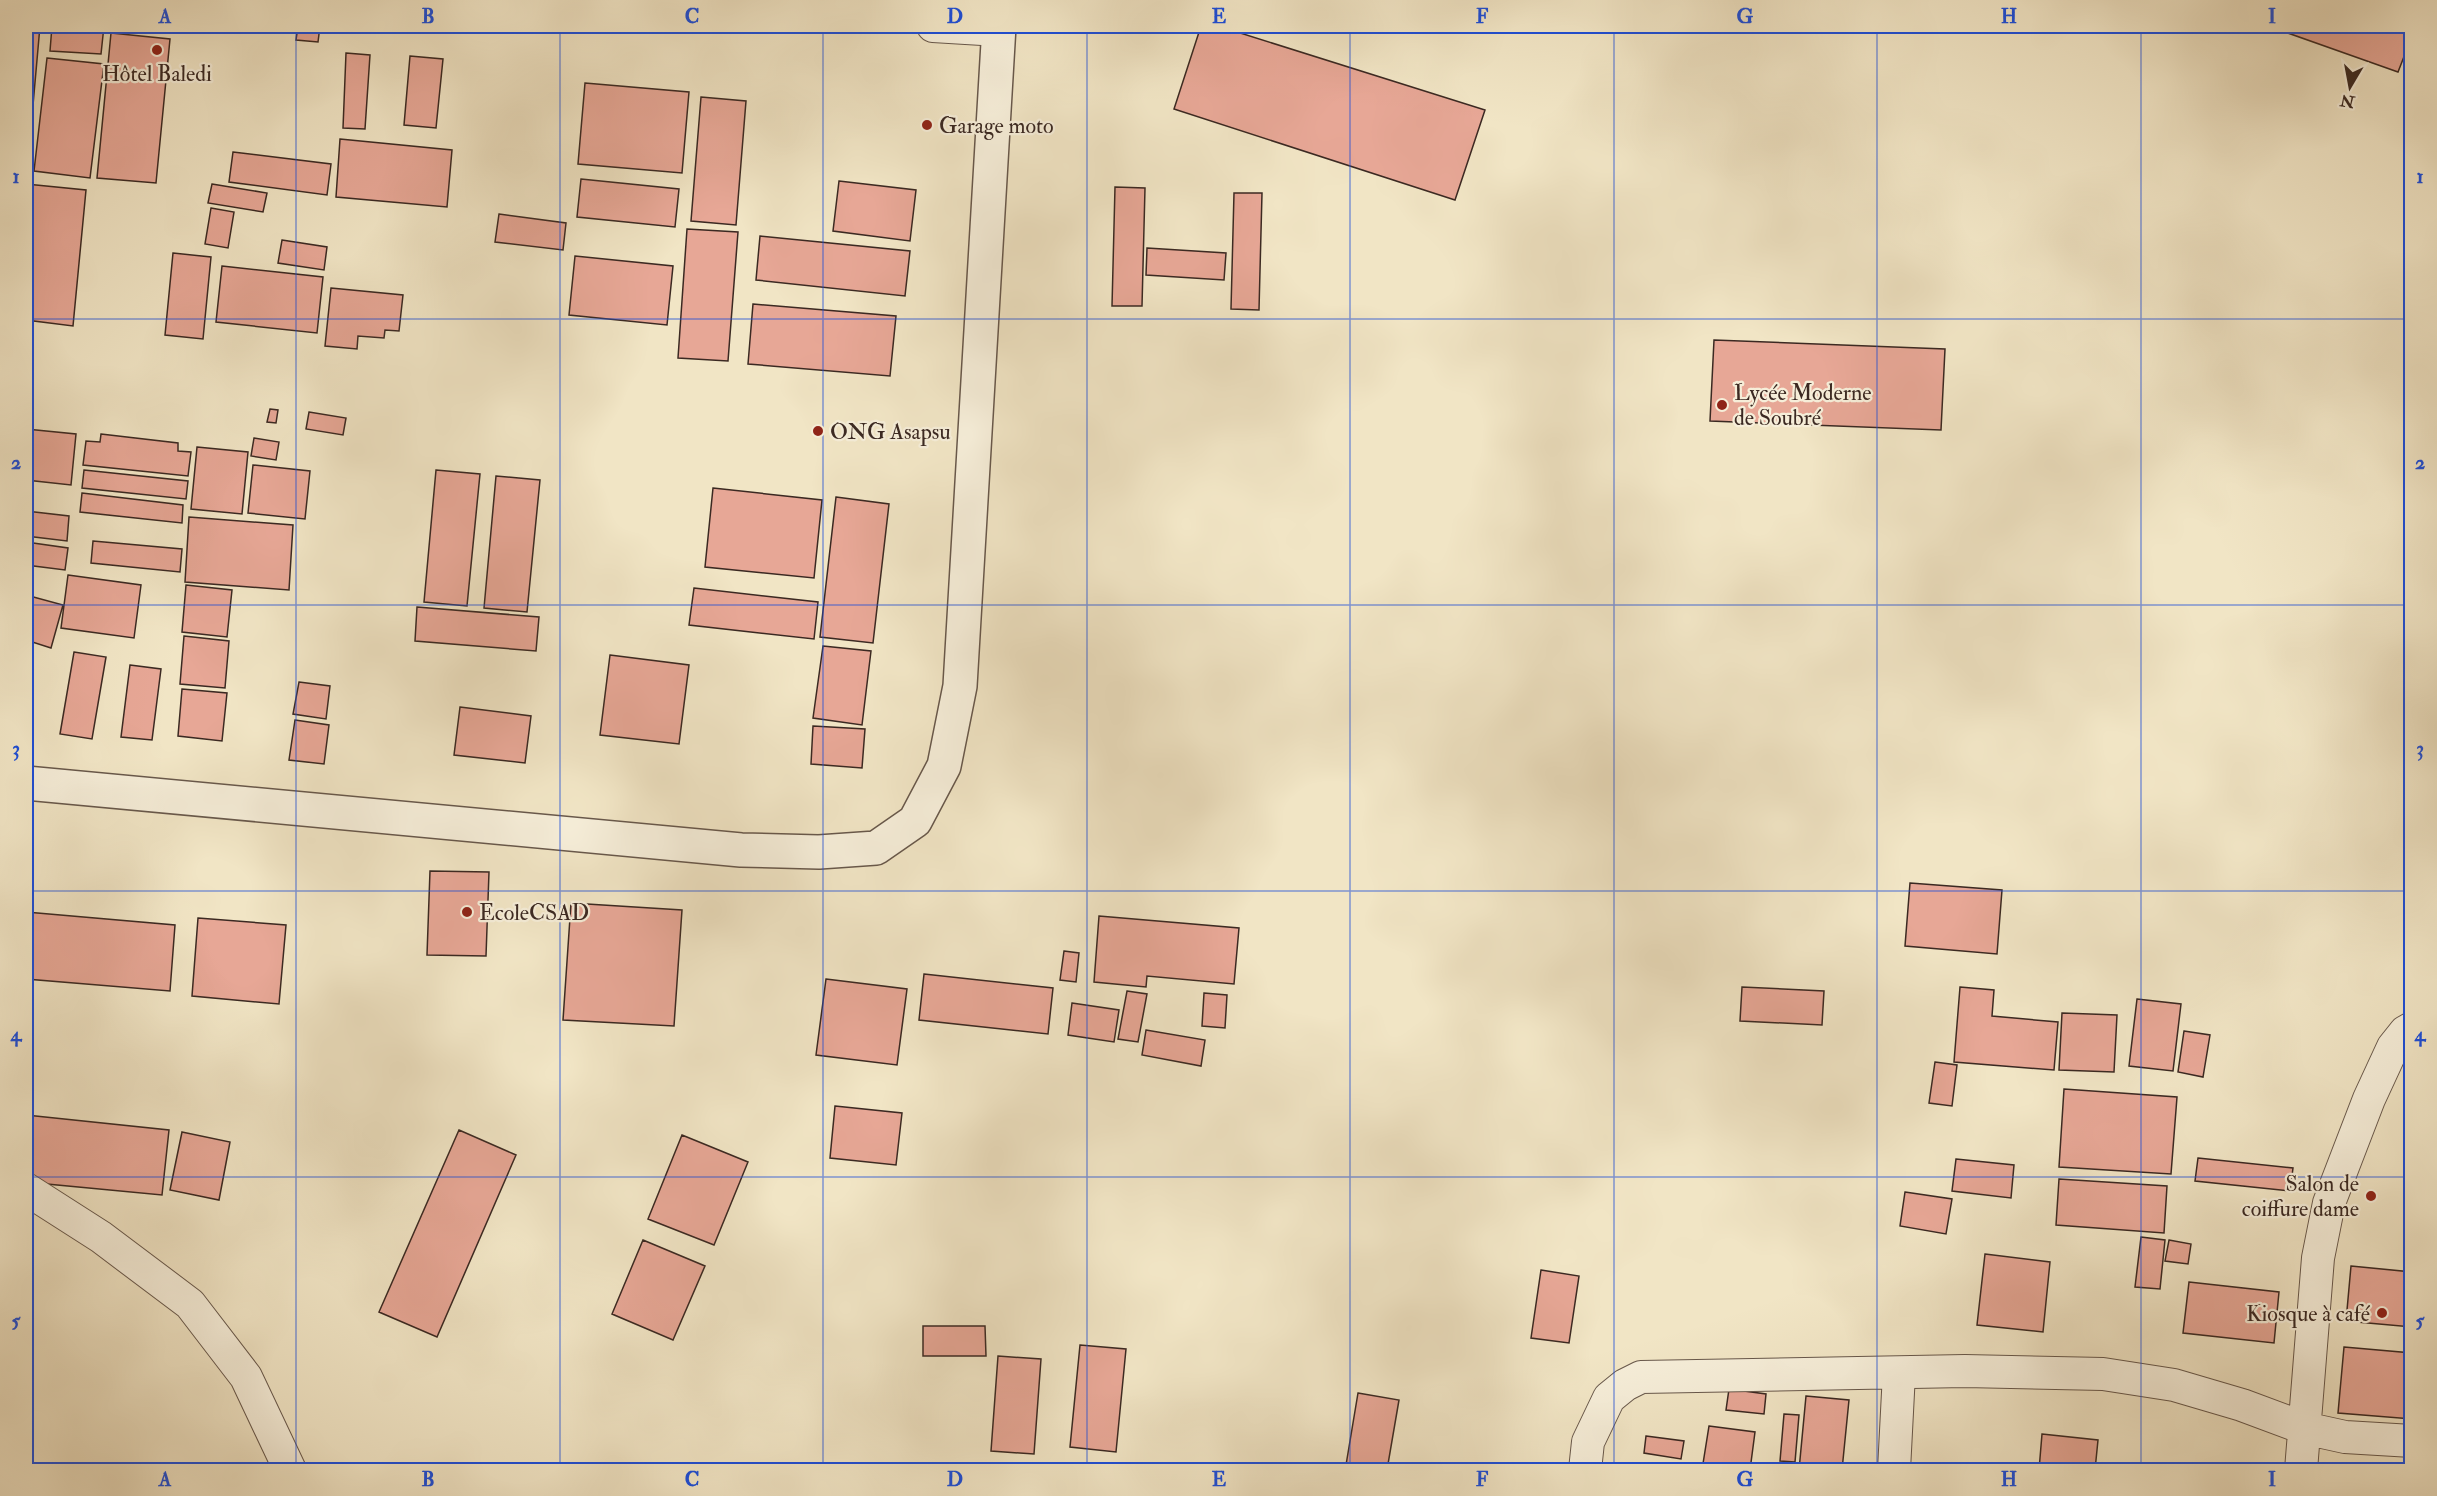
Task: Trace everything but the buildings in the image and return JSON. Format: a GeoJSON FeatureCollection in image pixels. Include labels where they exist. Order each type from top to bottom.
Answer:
{"type":"FeatureCollection","features":[{"type":"Feature","properties":{"kind":"street"},"geometry":{"type":"LineString","coordinates":[[26,783],[741,850],[819,852],[876,848],[915,821],[945,766],[960,686],[999,28],[933,26]]}},
{"type":"Feature","properties":{"kind":"street"},"geometry":{"type":"LineString","coordinates":[[2301,1470],[2318,1258],[2329,1203],[2369,1099],[2393,1047],[2405,1032],[2412,1028]]}},
{"type":"Feature","properties":{"kind":"street"},"geometry":{"type":"LineString","coordinates":[[26,1189],[101,1237],[190,1304],[246,1377],[290,1470]]}},
{"type":"Feature","properties":{"kind":"street"},"geometry":{"type":"LineString","coordinates":[[1586,1470],[1588,1442],[1609,1398],[1625,1385],[1641,1377],[1965,1371],[2103,1374],[2174,1385],[2242,1405],[2304,1428],[2345,1437],[2412,1442]]}},
{"type":"Feature","properties":{"kind":"street"},"geometry":{"type":"LineString","coordinates":[[1894,1470],[1899,1373]]}},
{"type":"Feature","properties":{"kind":"place","name":"Hôtel Baledi"},"geometry":{"type":"Point","coordinates":[157,50]}},
{"type":"Feature","properties":{"kind":"place","name":"Garage moto"},"geometry":{"type":"Point","coordinates":[927,125]}},
{"type":"Feature","properties":{"kind":"place","name":"Lycée Moderne de Soubré"},"geometry":{"type":"Point","coordinates":[1722,405]}},
{"type":"Feature","properties":{"kind":"place","name":"ONG Asapsu"},"geometry":{"type":"Point","coordinates":[818,431]}},
{"type":"Feature","properties":{"kind":"place","name":"EcoleCSAD"},"geometry":{"type":"Point","coordinates":[467,912]}},
{"type":"Feature","properties":{"kind":"place","name":"Salon de coiffure dame"},"geometry":{"type":"Point","coordinates":[2371,1196]}},
{"type":"Feature","properties":{"kind":"place","name":"Kiosque à café"},"geometry":{"type":"Point","coordinates":[2382,1313]}}]}
